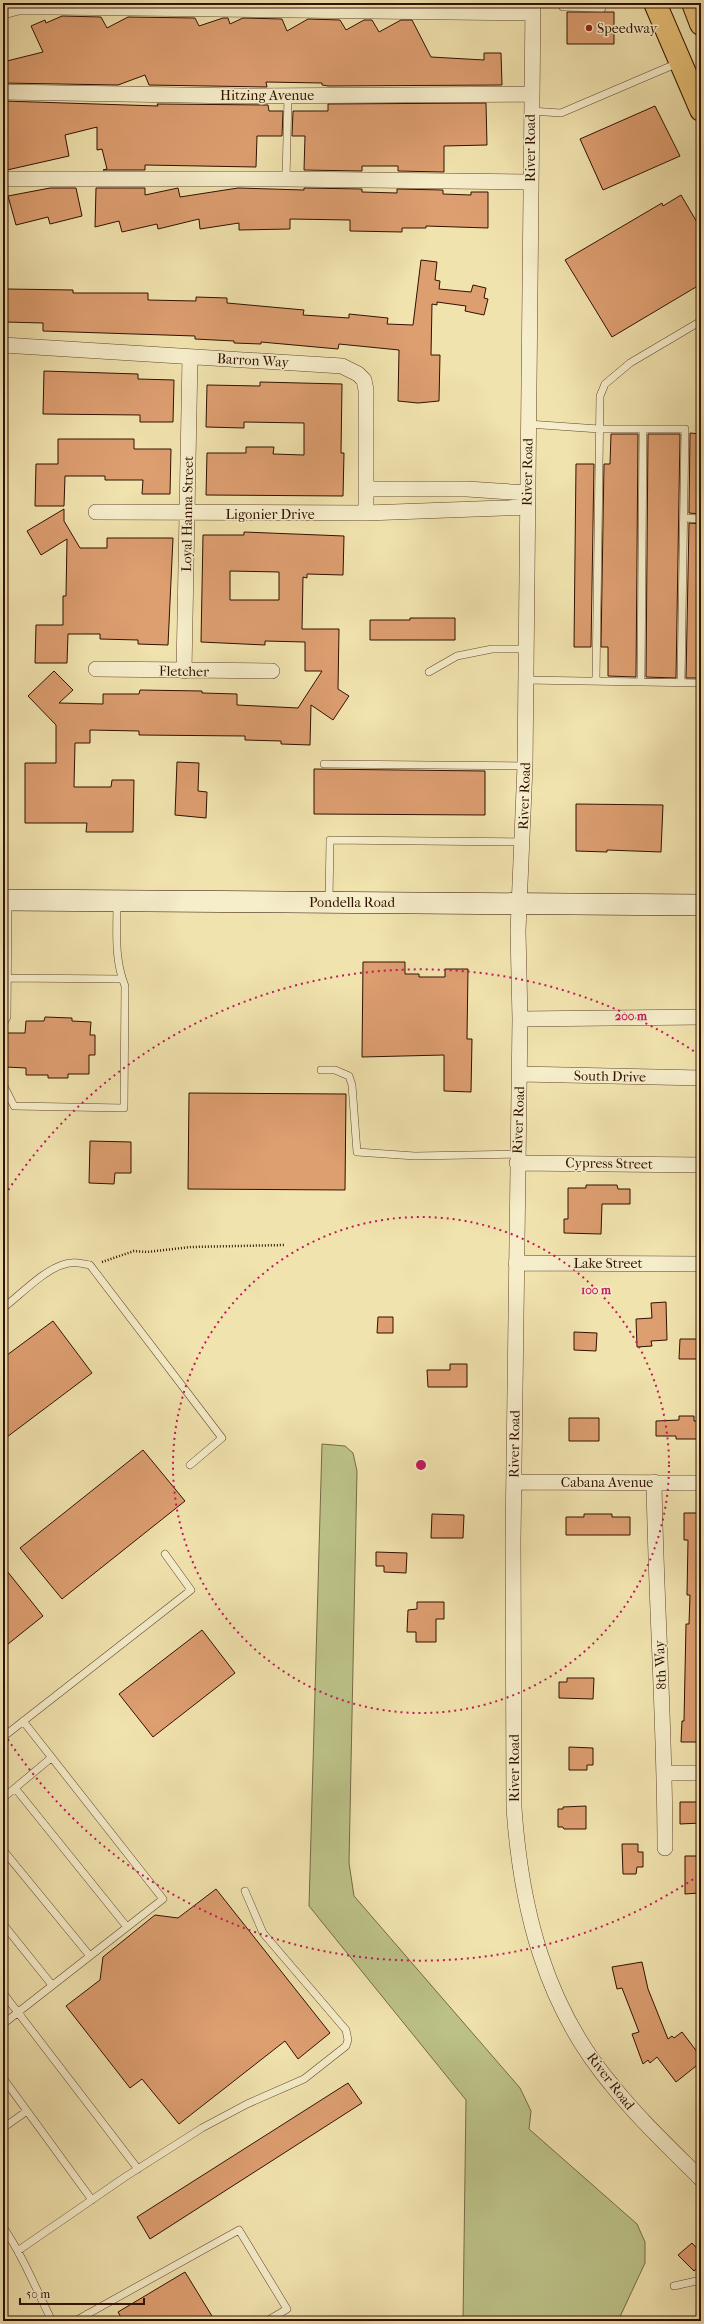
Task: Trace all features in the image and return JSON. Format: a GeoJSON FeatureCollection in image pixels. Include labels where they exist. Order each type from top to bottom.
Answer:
{"type":"FeatureCollection","features":[{"type":"Feature","properties":{"kind":"main road"},"geometry":{"type":"LineString","coordinates":[[655,3],[679,63],[701,110]]}},
{"type":"Feature","properties":{"kind":"main road"},"geometry":{"type":"LineString","coordinates":[[693,3],[701,24]]}},
{"type":"Feature","properties":{"kind":"main road","name":"Pondella Road"},"geometry":{"type":"LineString","coordinates":[[6,900],[701,905]]}},
{"type":"Feature","properties":{"kind":"street"},"geometry":{"type":"LineString","coordinates":[[3,10],[18,7],[53,5],[533,8]]}},
{"type":"Feature","properties":{"kind":"street","name":"River Road"},"geometry":{"type":"LineString","coordinates":[[533,8],[530,111],[525,766],[519,903],[520,1074],[517,1159],[514,1482],[514,1808],[516,1844],[525,1903],[530,1924],[557,1999],[595,2064],[641,2118],[701,2179]]}},
{"type":"Feature","properties":{"kind":"street","name":"Hitzing Avenue"},"geometry":{"type":"LineString","coordinates":[[3,92],[288,96],[531,94]]}},
{"type":"Feature","properties":{"kind":"street"},"geometry":{"type":"LineString","coordinates":[[3,179],[286,179],[530,182]]}},
{"type":"Feature","properties":{"kind":"street","name":"Barron Way"},"geometry":{"type":"LineString","coordinates":[[3,345],[342,366],[358,374],[364,380],[366,390],[366,514]]}},
{"type":"Feature","properties":{"kind":"street","name":"Loyal Hanna Street"},"geometry":{"type":"LineString","coordinates":[[184,671],[190,357]]}},
{"type":"Feature","properties":{"kind":"street"},"geometry":{"type":"LineString","coordinates":[[366,489],[442,489],[527,500]]}},
{"type":"Feature","properties":{"kind":"street"},"geometry":{"type":"LineString","coordinates":[[442,489],[443,511]]}},
{"type":"Feature","properties":{"kind":"street","name":"Ligonier Drive"},"geometry":{"type":"LineString","coordinates":[[96,512],[187,514],[366,514],[443,511],[527,500]]}},
{"type":"Feature","properties":{"kind":"street","name":"Fletcher"},"geometry":{"type":"LineString","coordinates":[[96,669],[272,671]]}},
{"type":"Feature","properties":{"kind":"street"},"geometry":{"type":"LineString","coordinates":[[520,1019],[701,1017]]}},
{"type":"Feature","properties":{"kind":"street","name":"South Drive"},"geometry":{"type":"LineString","coordinates":[[520,1074],[701,1078]]}},
{"type":"Feature","properties":{"kind":"street","name":"Cypress Street"},"geometry":{"type":"LineString","coordinates":[[517,1159],[701,1164]]}},
{"type":"Feature","properties":{"kind":"street","name":"Lake Street"},"geometry":{"type":"LineString","coordinates":[[516,1263],[701,1264]]}},
{"type":"Feature","properties":{"kind":"street","name":"Cabana Avenue"},"geometry":{"type":"LineString","coordinates":[[514,1482],[701,1483]]}},
{"type":"Feature","properties":{"kind":"street","name":"8th Way"},"geometry":{"type":"LineString","coordinates":[[654,1482],[665,1773],[664,1848]]}},
{"type":"Feature","properties":{"kind":"street"},"geometry":{"type":"LineString","coordinates":[[665,1773],[701,1773]]}},
{"type":"Feature","properties":{"kind":"lane"},"geometry":{"type":"LineString","coordinates":[[564,3],[563,7],[602,8],[602,3]]}},
{"type":"Feature","properties":{"kind":"lane"},"geometry":{"type":"LineString","coordinates":[[530,111],[561,113],[679,63]]}},
{"type":"Feature","properties":{"kind":"lane"},"geometry":{"type":"LineString","coordinates":[[286,179],[288,96]]}},
{"type":"Feature","properties":{"kind":"lane"},"geometry":{"type":"LineString","coordinates":[[596,680],[600,396],[605,384],[630,363],[701,321]]}},
{"type":"Feature","properties":{"kind":"lane"},"geometry":{"type":"LineString","coordinates":[[528,424],[599,429],[685,429],[681,683]]}},
{"type":"Feature","properties":{"kind":"lane"},"geometry":{"type":"LineString","coordinates":[[641,682],[643,429]]}},
{"type":"Feature","properties":{"kind":"lane"},"geometry":{"type":"LineString","coordinates":[[684,518],[701,519]]}},
{"type":"Feature","properties":{"kind":"lane"},"geometry":{"type":"LineString","coordinates":[[429,672],[457,656],[492,649],[526,649]]}},
{"type":"Feature","properties":{"kind":"lane"},"geometry":{"type":"LineString","coordinates":[[526,680],[701,683]]}},
{"type":"Feature","properties":{"kind":"lane"},"geometry":{"type":"LineString","coordinates":[[324,764],[525,766]]}},
{"type":"Feature","properties":{"kind":"lane"},"geometry":{"type":"LineString","coordinates":[[329,902],[330,840],[522,842]]}},
{"type":"Feature","properties":{"kind":"lane"},"geometry":{"type":"LineString","coordinates":[[3,1024],[7,1016],[6,900]]}},
{"type":"Feature","properties":{"kind":"lane"},"geometry":{"type":"LineString","coordinates":[[3,1084],[14,1106],[124,1108],[125,986],[116,952],[117,901]]}},
{"type":"Feature","properties":{"kind":"lane"},"geometry":{"type":"LineString","coordinates":[[7,978],[122,979]]}},
{"type":"Feature","properties":{"kind":"lane"},"geometry":{"type":"LineString","coordinates":[[321,1070],[335,1070],[349,1076],[352,1085],[357,1152],[415,1156],[517,1159]]}},
{"type":"Feature","properties":{"kind":"lane"},"geometry":{"type":"LineString","coordinates":[[3,1308],[47,1273],[61,1265],[75,1262],[90,1265],[222,1438],[190,1465]]}},
{"type":"Feature","properties":{"kind":"lane"},"geometry":{"type":"LineString","coordinates":[[3,1737],[191,1590],[165,1554]]}},
{"type":"Feature","properties":{"kind":"lane"},"geometry":{"type":"LineString","coordinates":[[3,2024],[163,1899],[23,1721]]}},
{"type":"Feature","properties":{"kind":"lane"},"geometry":{"type":"LineString","coordinates":[[3,1798],[51,1758]]}},
{"type":"Feature","properties":{"kind":"lane"},"geometry":{"type":"LineString","coordinates":[[15,1788],[127,1927]]}},
{"type":"Feature","properties":{"kind":"lane"},"geometry":{"type":"LineString","coordinates":[[3,1850],[90,1956]]}},
{"type":"Feature","properties":{"kind":"lane"},"geometry":{"type":"LineString","coordinates":[[19,2250],[138,2169],[202,2128],[247,2104],[304,2079],[346,2046],[348,2040],[346,2030],[263,1933],[245,1891]]}},
{"type":"Feature","properties":{"kind":"lane"},"geometry":{"type":"LineString","coordinates":[[3,1924],[52,1985]]}},
{"type":"Feature","properties":{"kind":"lane"},"geometry":{"type":"LineString","coordinates":[[3,1993],[138,2169]]}},
{"type":"Feature","properties":{"kind":"lane"},"geometry":{"type":"LineString","coordinates":[[3,2078],[92,2200]]}},
{"type":"Feature","properties":{"kind":"lane"},"geometry":{"type":"LineString","coordinates":[[3,2128],[27,2111]]}},
{"type":"Feature","properties":{"kind":"lane"},"geometry":{"type":"LineString","coordinates":[[3,2227],[19,2250],[31,2281],[52,2321]]}},
{"type":"Feature","properties":{"kind":"lane"},"geometry":{"type":"LineString","coordinates":[[75,2321],[240,2230],[287,2309],[267,2321]]}},
{"type":"Feature","properties":{"kind":"lane"},"geometry":{"type":"LineString","coordinates":[[674,2286],[698,2282],[701,2280]]}},
{"type":"Feature","properties":{"kind":"lane"},"geometry":{"type":"LineString","coordinates":[[88,2314],[92,2321]]}},
{"type":"Feature","properties":{"kind":"path"},"geometry":{"type":"LineString","coordinates":[[90,1265],[134,1251],[147,1252],[192,1247],[284,1246]]}},
{"type":"Feature","properties":{"kind":"green space"},"geometry":{"type":"Polygon","coordinates":[[[322,1444],[345,1446],[353,1453],[357,1471],[349,1863],[354,1896],[520,2088],[531,2111],[529,2129],[637,2224],[645,2242],[645,2263],[618,2321],[463,2321],[466,2100],[309,1906],[322,1444]]]}},
{"type":"Feature","properties":{"kind":"building"},"geometry":{"type":"Polygon","coordinates":[[[567,12],[614,12],[614,44],[567,44],[567,12]]]}},
{"type":"Feature","properties":{"kind":"building"},"geometry":{"type":"Polygon","coordinates":[[[62,16],[101,17],[107,28],[128,17],[195,18],[199,26],[223,18],[228,18],[230,24],[243,18],[282,19],[287,31],[308,19],[340,20],[346,30],[364,20],[372,20],[379,32],[401,20],[412,20],[431,57],[484,60],[484,53],[501,53],[502,85],[328,86],[322,85],[322,83],[266,82],[267,87],[149,85],[145,75],[118,85],[3,83],[3,62],[43,52],[31,26],[45,20],[46,23],[62,16]]]}},
{"type":"Feature","properties":{"kind":"building"},"geometry":{"type":"Polygon","coordinates":[[[3,101],[158,106],[157,104],[268,105],[269,111],[283,111],[282,136],[257,136],[256,167],[145,165],[145,170],[103,170],[107,169],[102,149],[97,150],[97,127],[65,135],[69,156],[7,170],[3,154],[3,101]]]}},
{"type":"Feature","properties":{"kind":"building"},"geometry":{"type":"Polygon","coordinates":[[[486,103],[487,145],[444,146],[444,172],[398,171],[398,166],[362,166],[362,171],[304,170],[305,136],[292,136],[293,111],[328,111],[328,104],[486,103]]]}},
{"type":"Feature","properties":{"kind":"building"},"geometry":{"type":"Polygon","coordinates":[[[655,106],[680,156],[603,190],[580,139],[655,106]]]}},
{"type":"Feature","properties":{"kind":"building"},"geometry":{"type":"Polygon","coordinates":[[[50,188],[76,188],[82,216],[50,224],[48,217],[16,225],[8,196],[50,188]]]}},
{"type":"Feature","properties":{"kind":"building"},"geometry":{"type":"Polygon","coordinates":[[[96,188],[145,188],[145,195],[178,188],[180,197],[238,188],[304,190],[304,188],[362,189],[362,192],[397,193],[397,189],[443,190],[443,194],[471,195],[471,192],[488,192],[488,228],[426,226],[426,228],[402,228],[402,232],[350,231],[350,220],[290,219],[290,229],[239,230],[239,223],[200,229],[199,219],[158,229],[157,224],[122,232],[119,221],[95,227],[96,188]]]}},
{"type":"Feature","properties":{"kind":"building"},"geometry":{"type":"Polygon","coordinates":[[[681,195],[701,229],[701,284],[612,337],[565,260],[662,203],[663,206],[681,195]]]}},
{"type":"Feature","properties":{"kind":"building"},"geometry":{"type":"Polygon","coordinates":[[[421,260],[437,262],[435,280],[440,281],[439,289],[471,292],[473,285],[486,288],[484,298],[488,299],[484,315],[465,311],[466,306],[437,302],[437,305],[432,304],[431,355],[440,355],[439,401],[418,403],[398,401],[399,350],[339,344],[338,349],[261,342],[261,344],[234,343],[234,341],[195,339],[195,336],[43,331],[43,323],[6,322],[7,289],[73,290],[73,293],[148,293],[148,300],[196,301],[196,297],[227,298],[227,303],[304,310],[303,315],[349,318],[349,314],[388,318],[387,324],[413,325],[421,260]]]}},
{"type":"Feature","properties":{"kind":"building"},"geometry":{"type":"Polygon","coordinates":[[[44,371],[138,374],[138,379],[174,380],[173,422],[140,422],[140,415],[43,414],[44,371]]]}},
{"type":"Feature","properties":{"kind":"building"},"geometry":{"type":"Polygon","coordinates":[[[260,382],[342,384],[341,453],[344,453],[343,496],[206,495],[207,453],[246,453],[246,447],[274,447],[273,454],[304,455],[304,423],[244,422],[244,428],[206,427],[207,385],[260,386],[260,382]]]}},
{"type":"Feature","properties":{"kind":"building"},"geometry":{"type":"Polygon","coordinates":[[[690,433],[701,434],[701,514],[689,513],[690,433]]]}},
{"type":"Feature","properties":{"kind":"building"},"geometry":{"type":"Polygon","coordinates":[[[611,434],[638,434],[636,677],[608,676],[608,647],[601,647],[604,464],[610,464],[611,434]]]}},
{"type":"Feature","properties":{"kind":"building"},"geometry":{"type":"Polygon","coordinates":[[[648,434],[680,434],[676,678],[646,677],[648,434]]]}},
{"type":"Feature","properties":{"kind":"building"},"geometry":{"type":"Polygon","coordinates":[[[58,439],[134,439],[134,449],[171,449],[170,494],[142,494],[143,480],[105,480],[105,476],[65,476],[64,506],[35,506],[36,464],[58,464],[58,439]]]}},
{"type":"Feature","properties":{"kind":"building"},"geometry":{"type":"Polygon","coordinates":[[[576,464],[594,464],[591,647],[574,647],[576,464]]]}},
{"type":"Feature","properties":{"kind":"building"},"geometry":{"type":"Polygon","coordinates":[[[64,509],[64,521],[80,548],[107,548],[107,538],[173,538],[168,645],[138,644],[138,640],[100,639],[100,634],[68,634],[67,663],[35,663],[36,625],[63,625],[63,596],[66,596],[67,539],[41,555],[27,531],[64,509]]]}},
{"type":"Feature","properties":{"kind":"building"},"geometry":{"type":"Polygon","coordinates":[[[689,523],[701,524],[701,678],[686,678],[689,523]]]}},
{"type":"Feature","properties":{"kind":"building"},"geometry":{"type":"Polygon","coordinates":[[[244,532],[344,536],[343,575],[307,574],[307,578],[303,577],[302,629],[339,629],[338,689],[349,696],[333,720],[311,705],[310,745],[281,744],[281,741],[245,740],[245,736],[139,735],[139,731],[90,730],[90,743],[75,743],[74,787],[111,787],[112,780],[134,780],[133,832],[86,832],[87,823],[25,823],[25,763],[56,763],[56,725],[28,696],[54,671],[73,690],[59,703],[103,704],[103,694],[139,694],[140,690],[202,691],[202,693],[237,694],[237,705],[298,708],[322,671],[305,671],[305,642],[265,641],[265,645],[201,642],[203,535],[244,535],[244,532]],[[230,571],[230,600],[279,600],[279,572],[230,571]]]}},
{"type":"Feature","properties":{"kind":"building"},"geometry":{"type":"Polygon","coordinates":[[[410,618],[455,618],[455,640],[370,640],[370,620],[410,620],[410,618]]]}},
{"type":"Feature","properties":{"kind":"building"},"geometry":{"type":"Polygon","coordinates":[[[177,762],[199,763],[198,791],[207,792],[206,818],[175,815],[177,762]]]}},
{"type":"Feature","properties":{"kind":"building"},"geometry":{"type":"Polygon","coordinates":[[[314,769],[485,771],[485,815],[314,814],[314,769]]]}},
{"type":"Feature","properties":{"kind":"building"},"geometry":{"type":"Polygon","coordinates":[[[576,804],[663,805],[661,852],[607,850],[607,852],[576,851],[576,804]]]}},
{"type":"Feature","properties":{"kind":"building"},"geometry":{"type":"Polygon","coordinates":[[[363,962],[405,962],[405,974],[419,974],[419,977],[445,977],[445,969],[468,969],[467,1039],[472,1039],[471,1092],[444,1091],[444,1055],[362,1057],[363,962]]]}},
{"type":"Feature","properties":{"kind":"building"},"geometry":{"type":"Polygon","coordinates":[[[45,1017],[72,1018],[72,1021],[91,1022],[90,1035],[95,1035],[95,1055],[89,1055],[89,1074],[68,1074],[68,1078],[48,1078],[48,1075],[26,1075],[26,1068],[6,1067],[6,1033],[25,1033],[26,1021],[44,1021],[45,1017]]]}},
{"type":"Feature","properties":{"kind":"building"},"geometry":{"type":"Polygon","coordinates":[[[189,1093],[346,1094],[345,1190],[188,1189],[189,1093]]]}},
{"type":"Feature","properties":{"kind":"building"},"geometry":{"type":"Polygon","coordinates":[[[90,1141],[131,1142],[131,1173],[115,1173],[114,1184],[89,1183],[90,1141]]]}},
{"type":"Feature","properties":{"kind":"building"},"geometry":{"type":"Polygon","coordinates":[[[586,1185],[617,1185],[618,1189],[630,1189],[630,1204],[602,1204],[601,1234],[564,1233],[564,1219],[568,1219],[568,1188],[586,1188],[586,1185]]]}},
{"type":"Feature","properties":{"kind":"building"},"geometry":{"type":"Polygon","coordinates":[[[666,1302],[667,1340],[651,1341],[652,1346],[637,1347],[636,1319],[652,1318],[651,1303],[666,1302]]]}},
{"type":"Feature","properties":{"kind":"building"},"geometry":{"type":"Polygon","coordinates":[[[378,1317],[393,1317],[393,1333],[377,1333],[378,1317]]]}},
{"type":"Feature","properties":{"kind":"building"},"geometry":{"type":"Polygon","coordinates":[[[53,1321],[92,1373],[3,1440],[3,1358],[53,1321]]]}},
{"type":"Feature","properties":{"kind":"building"},"geometry":{"type":"Polygon","coordinates":[[[574,1332],[597,1333],[596,1351],[574,1350],[574,1332]]]}},
{"type":"Feature","properties":{"kind":"building"},"geometry":{"type":"Polygon","coordinates":[[[680,1339],[701,1339],[701,1359],[679,1359],[680,1339]]]}},
{"type":"Feature","properties":{"kind":"building"},"geometry":{"type":"Polygon","coordinates":[[[450,1364],[467,1364],[467,1387],[428,1387],[427,1370],[450,1370],[450,1364]]]}},
{"type":"Feature","properties":{"kind":"building"},"geometry":{"type":"Polygon","coordinates":[[[679,1416],[694,1416],[694,1421],[701,1421],[701,1436],[697,1436],[697,1439],[676,1439],[676,1436],[656,1436],[656,1421],[679,1420],[679,1416]]]}},
{"type":"Feature","properties":{"kind":"building"},"geometry":{"type":"Polygon","coordinates":[[[569,1418],[599,1418],[599,1441],[569,1441],[569,1418]]]}},
{"type":"Feature","properties":{"kind":"building"},"geometry":{"type":"Polygon","coordinates":[[[143,1450],[185,1501],[62,1599],[20,1548],[143,1450]]]}},
{"type":"Feature","properties":{"kind":"building"},"geometry":{"type":"Polygon","coordinates":[[[684,1513],[701,1513],[701,1742],[681,1742],[682,1721],[684,1721],[686,1624],[689,1624],[690,1595],[687,1595],[688,1540],[684,1540],[684,1513]]]}},
{"type":"Feature","properties":{"kind":"building"},"geometry":{"type":"Polygon","coordinates":[[[432,1514],[464,1515],[463,1538],[431,1538],[432,1514]]]}},
{"type":"Feature","properties":{"kind":"building"},"geometry":{"type":"Polygon","coordinates":[[[584,1514],[612,1514],[612,1517],[630,1517],[630,1535],[566,1535],[566,1517],[584,1517],[584,1514]]]}},
{"type":"Feature","properties":{"kind":"building"},"geometry":{"type":"Polygon","coordinates":[[[376,1552],[407,1553],[406,1573],[384,1572],[384,1566],[376,1566],[376,1552]]]}},
{"type":"Feature","properties":{"kind":"building"},"geometry":{"type":"Polygon","coordinates":[[[3,1566],[43,1616],[3,1648],[3,1566]]]}},
{"type":"Feature","properties":{"kind":"building"},"geometry":{"type":"Polygon","coordinates":[[[417,1602],[444,1602],[444,1619],[436,1619],[436,1642],[416,1642],[416,1632],[407,1632],[408,1610],[417,1609],[417,1602]]]}},
{"type":"Feature","properties":{"kind":"building"},"geometry":{"type":"Polygon","coordinates":[[[202,1630],[235,1673],[153,1737],[119,1694],[202,1630]]]}},
{"type":"Feature","properties":{"kind":"building"},"geometry":{"type":"Polygon","coordinates":[[[567,1678],[594,1678],[593,1699],[559,1698],[559,1682],[567,1682],[567,1678]]]}},
{"type":"Feature","properties":{"kind":"building"},"geometry":{"type":"Polygon","coordinates":[[[569,1747],[593,1748],[593,1765],[587,1765],[587,1770],[569,1770],[569,1747]]]}},
{"type":"Feature","properties":{"kind":"building"},"geometry":{"type":"Polygon","coordinates":[[[680,1802],[697,1802],[697,1805],[701,1805],[701,1823],[680,1824],[680,1802]]]}},
{"type":"Feature","properties":{"kind":"building"},"geometry":{"type":"Polygon","coordinates":[[[586,1806],[586,1829],[564,1829],[563,1827],[558,1827],[558,1809],[563,1809],[563,1807],[586,1806]]]}},
{"type":"Feature","properties":{"kind":"building"},"geometry":{"type":"Polygon","coordinates":[[[622,1844],[638,1844],[638,1852],[643,1852],[643,1867],[637,1867],[636,1874],[623,1874],[622,1844]]]}},
{"type":"Feature","properties":{"kind":"building"},"geometry":{"type":"Polygon","coordinates":[[[685,1856],[698,1856],[699,1893],[685,1894],[685,1856]]]}},
{"type":"Feature","properties":{"kind":"building"},"geometry":{"type":"Polygon","coordinates":[[[216,1889],[330,2033],[298,2059],[285,2041],[179,2124],[142,2079],[130,2088],[66,2006],[100,1980],[103,1957],[155,1915],[178,1918],[216,1889]]]}},
{"type":"Feature","properties":{"kind":"building"},"geometry":{"type":"Polygon","coordinates":[[[642,1962],[648,1989],[668,2039],[672,2036],[674,2038],[682,2032],[701,2057],[701,2062],[676,2082],[657,2057],[650,2063],[648,2060],[643,2064],[632,2034],[639,2032],[622,1988],[617,1989],[612,1967],[642,1962]]]}},
{"type":"Feature","properties":{"kind":"building"},"geometry":{"type":"Polygon","coordinates":[[[348,2083],[362,2103],[150,2239],[137,2217],[348,2083]]]}},
{"type":"Feature","properties":{"kind":"building"},"geometry":{"type":"Polygon","coordinates":[[[692,2243],[701,2253],[701,2265],[694,2271],[678,2255],[692,2243]]]}},
{"type":"Feature","properties":{"kind":"building"},"geometry":{"type":"Polygon","coordinates":[[[185,2272],[215,2321],[123,2321],[118,2312],[185,2272]]]}},
{"type":"Feature","properties":{"kind":"place","name":"Speedway"},"geometry":{"type":"Point","coordinates":[589,28]}}]}
